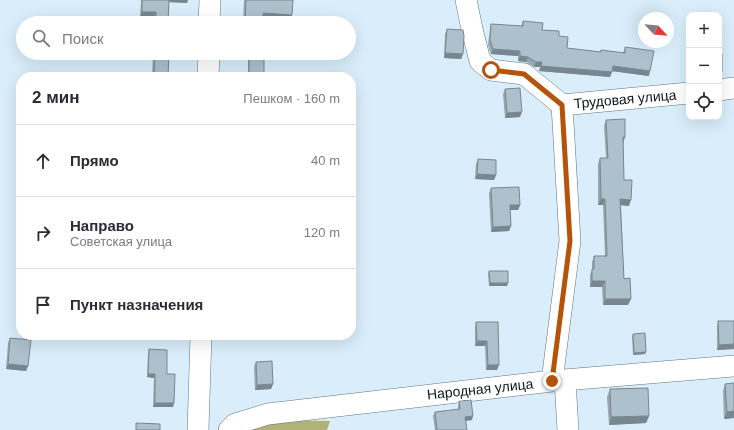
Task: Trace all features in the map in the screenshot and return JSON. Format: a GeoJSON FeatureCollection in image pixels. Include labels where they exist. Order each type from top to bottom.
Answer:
{"type":"FeatureCollection","features":[{"type":"Feature","properties":{"kind":"street"},"geometry":{"type":"LineString","coordinates":[[209,16],[210,0]]}},
{"type":"Feature","properties":{"kind":"street"},"geometry":{"type":"LineString","coordinates":[[466,0],[480,61],[491,70],[524,74],[562,105],[570,241],[559,381],[568,430]]}},
{"type":"Feature","properties":{"kind":"street"},"geometry":{"type":"LineString","coordinates":[[208,60],[208,72]]}},
{"type":"Feature","properties":{"kind":"street"},"geometry":{"type":"LineString","coordinates":[[722,90],[734,88]]}},
{"type":"Feature","properties":{"kind":"street","name":"Трудовая улица"},"geometry":{"type":"LineString","coordinates":[[562,105],[686,93]]}},
{"type":"Feature","properties":{"kind":"street"},"geometry":{"type":"LineString","coordinates":[[198,430],[201,340]]}},
{"type":"Feature","properties":{"kind":"street","name":"Народная улица"},"geometry":{"type":"LineString","coordinates":[[229,430],[235,424],[268,414],[559,381],[734,366]]}},
{"type":"Feature","properties":{"kind":"green space"},"geometry":{"type":"Polygon","coordinates":[[[279,420],[330,421],[327,430],[247,430],[279,420]]]}},
{"type":"Feature","properties":{"kind":"building"},"geometry":{"type":"Polygon","coordinates":[[[142,0],[169,0],[168,16],[156,16],[156,12],[142,12],[142,0]]]}},
{"type":"Feature","properties":{"kind":"building"},"geometry":{"type":"Polygon","coordinates":[[[246,0],[293,0],[292,15],[263,13],[263,16],[245,16],[246,0]]]}},
{"type":"Feature","properties":{"kind":"building"},"geometry":{"type":"Polygon","coordinates":[[[523,21],[543,23],[542,30],[559,31],[559,36],[568,37],[567,48],[625,53],[625,47],[654,51],[650,71],[613,66],[612,72],[541,66],[542,62],[536,62],[528,57],[520,56],[520,51],[493,49],[490,40],[491,24],[523,26],[523,21]]]}},
{"type":"Feature","properties":{"kind":"building"},"geometry":{"type":"Polygon","coordinates":[[[447,29],[463,30],[463,54],[445,53],[447,29]]]}},
{"type":"Feature","properties":{"kind":"building"},"geometry":{"type":"Polygon","coordinates":[[[155,60],[169,60],[168,72],[154,72],[155,60]]]}},
{"type":"Feature","properties":{"kind":"building"},"geometry":{"type":"Polygon","coordinates":[[[249,60],[264,60],[264,72],[249,72],[249,60]]]}},
{"type":"Feature","properties":{"kind":"building"},"geometry":{"type":"Polygon","coordinates":[[[520,88],[522,112],[507,113],[505,89],[520,88]]]}},
{"type":"Feature","properties":{"kind":"building"},"geometry":{"type":"Polygon","coordinates":[[[625,119],[625,137],[623,137],[624,180],[632,180],[631,200],[620,199],[624,279],[630,278],[631,299],[605,299],[605,281],[592,281],[594,256],[607,256],[605,199],[601,199],[600,158],[608,158],[606,120],[625,119]]]}},
{"type":"Feature","properties":{"kind":"building"},"geometry":{"type":"Polygon","coordinates":[[[478,159],[496,160],[496,175],[477,174],[478,159]]]}},
{"type":"Feature","properties":{"kind":"building"},"geometry":{"type":"Polygon","coordinates":[[[519,187],[520,205],[510,205],[511,226],[493,227],[491,188],[519,187]]]}},
{"type":"Feature","properties":{"kind":"building"},"geometry":{"type":"Polygon","coordinates":[[[489,271],[508,271],[508,283],[490,283],[489,271]]]}},
{"type":"Feature","properties":{"kind":"building"},"geometry":{"type":"Polygon","coordinates":[[[718,321],[734,321],[734,344],[719,345],[718,321]]]}},
{"type":"Feature","properties":{"kind":"building"},"geometry":{"type":"Polygon","coordinates":[[[476,322],[498,322],[499,365],[488,365],[487,341],[477,341],[476,322]]]}},
{"type":"Feature","properties":{"kind":"building"},"geometry":{"type":"Polygon","coordinates":[[[645,333],[646,352],[634,353],[633,334],[645,333]]]}},
{"type":"Feature","properties":{"kind":"building"},"geometry":{"type":"Polygon","coordinates":[[[10,338],[16,339],[16,340],[31,340],[28,366],[8,364],[10,338]]]}},
{"type":"Feature","properties":{"kind":"building"},"geometry":{"type":"Polygon","coordinates":[[[149,349],[167,350],[167,374],[175,374],[174,403],[155,403],[155,374],[148,374],[149,349]]]}},
{"type":"Feature","properties":{"kind":"building"},"geometry":{"type":"Polygon","coordinates":[[[272,361],[273,384],[257,385],[256,362],[272,361]]]}},
{"type":"Feature","properties":{"kind":"building"},"geometry":{"type":"Polygon","coordinates":[[[734,383],[734,411],[727,412],[725,384],[734,383]]]}},
{"type":"Feature","properties":{"kind":"building"},"geometry":{"type":"Polygon","coordinates":[[[648,388],[649,416],[611,417],[610,389],[648,388]]]}},
{"type":"Feature","properties":{"kind":"building"},"geometry":{"type":"Polygon","coordinates":[[[471,400],[473,416],[465,417],[467,430],[437,430],[435,412],[460,409],[459,401],[471,400]]]}},
{"type":"Feature","properties":{"kind":"building"},"geometry":{"type":"Polygon","coordinates":[[[136,423],[160,424],[160,430],[136,430],[136,423]]]}},
{"type":"Feature","properties":{"kind":"route"},"geometry":{"type":"LineString","coordinates":[[491,70],[524,74],[562,105],[570,241],[552,381]]}}]}
